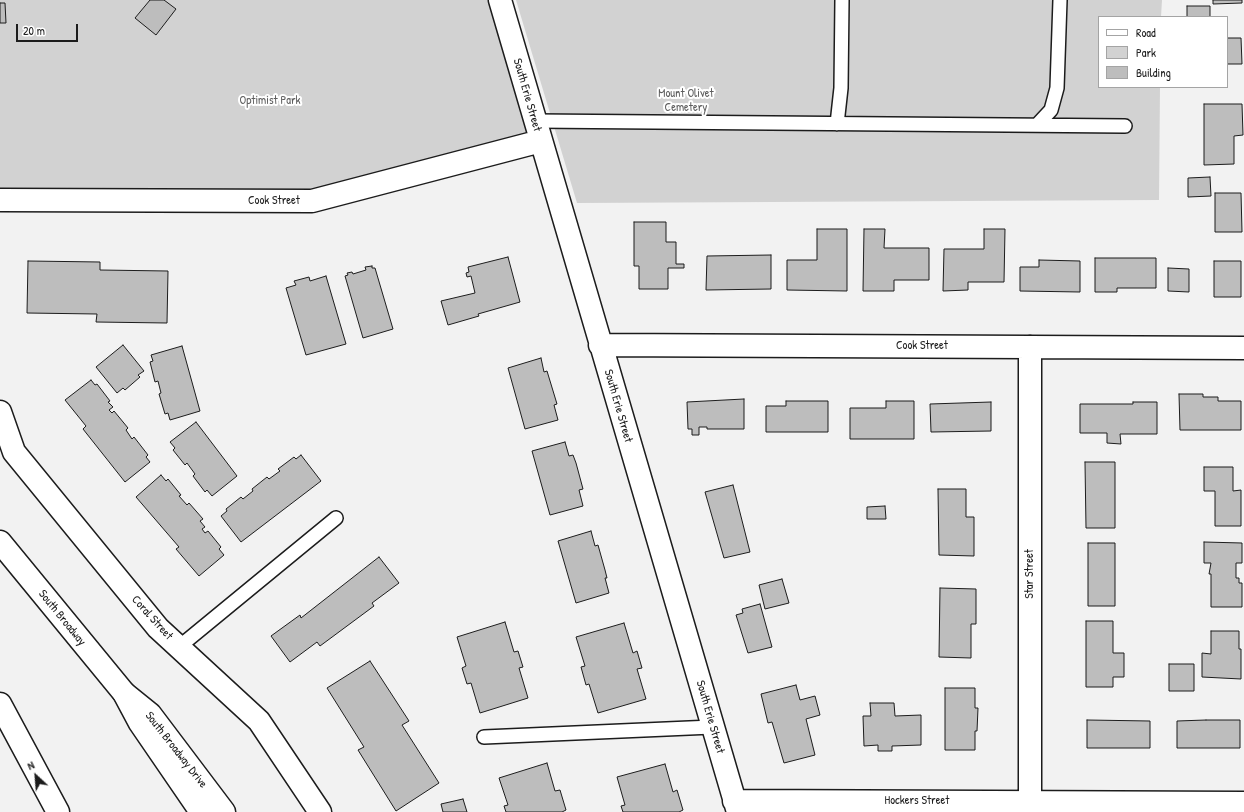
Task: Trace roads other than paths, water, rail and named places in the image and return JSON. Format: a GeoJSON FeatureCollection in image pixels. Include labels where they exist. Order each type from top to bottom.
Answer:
{"type":"FeatureCollection","features":[{"type":"Feature","properties":{"kind":"street","name":"South Erie Street"},"geometry":{"type":"LineString","coordinates":[[500,0],[736,806]]}},
{"type":"Feature","properties":{"kind":"street","name":"Cook Street"},"geometry":{"type":"LineString","coordinates":[[0,200],[312,201],[538,131]]}},
{"type":"Feature","properties":{"kind":"street","name":"Cook Street"},"geometry":{"type":"LineString","coordinates":[[600,345],[1244,348]]}},
{"type":"Feature","properties":{"kind":"street","name":"Star Street"},"geometry":{"type":"LineString","coordinates":[[1030,347],[1030,802]]}},
{"type":"Feature","properties":{"kind":"street","name":"Coral Street"},"geometry":{"type":"LineString","coordinates":[[0,412],[14,452],[158,628],[259,721],[320,812]]}},
{"type":"Feature","properties":{"kind":"street","name":"South Broadway"},"geometry":{"type":"LineString","coordinates":[[0,542],[124,693]]}},
{"type":"Feature","properties":{"kind":"street"},"geometry":{"type":"LineString","coordinates":[[124,693],[140,723],[168,761],[201,812]]}},
{"type":"Feature","properties":{"kind":"street","name":"South Broadway Drive"},"geometry":{"type":"LineString","coordinates":[[124,693],[150,714],[224,812]]}},
{"type":"Feature","properties":{"kind":"street"},"geometry":{"type":"LineString","coordinates":[[0,704],[58,812]]}},
{"type":"Feature","properties":{"kind":"street","name":"Hockers Street"},"geometry":{"type":"LineString","coordinates":[[736,806],[1030,802],[1244,803]]}},
{"type":"Feature","properties":{"kind":"lane"},"geometry":{"type":"LineString","coordinates":[[837,124],[841,88],[842,0]]}},
{"type":"Feature","properties":{"kind":"lane"},"geometry":{"type":"LineString","coordinates":[[1037,125],[1051,110],[1057,88],[1060,0]]}},
{"type":"Feature","properties":{"kind":"lane"},"geometry":{"type":"LineString","coordinates":[[538,131],[837,124],[1125,126]]}},
{"type":"Feature","properties":{"kind":"lane"},"geometry":{"type":"LineString","coordinates":[[179,647],[336,518]]}},
{"type":"Feature","properties":{"kind":"lane"},"geometry":{"type":"LineString","coordinates":[[484,737],[712,727]]}},
{"type":"Feature","properties":{"kind":"park label","name":"Optimist Park"},"geometry":{"type":"Point","coordinates":[270,101]}},
{"type":"Feature","properties":{"kind":"park label","name":"Mount Olivet Cemetery"},"geometry":{"type":"Point","coordinates":[686,101]}}]}
